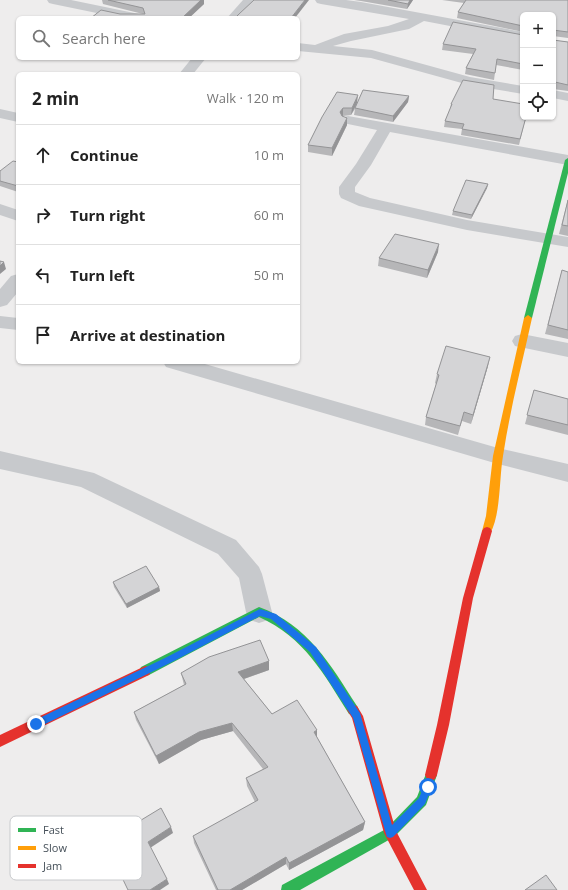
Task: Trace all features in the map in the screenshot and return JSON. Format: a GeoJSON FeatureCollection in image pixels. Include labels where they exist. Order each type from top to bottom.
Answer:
{"type":"FeatureCollection","features":[{"type":"Feature","properties":{"kind":"street"},"geometry":{"type":"LineString","coordinates":[[53,0],[129,16]]}},
{"type":"Feature","properties":{"kind":"street"},"geometry":{"type":"LineString","coordinates":[[235,16],[250,0]]}},
{"type":"Feature","properties":{"kind":"street"},"geometry":{"type":"LineString","coordinates":[[320,0],[520,35]]}},
{"type":"Feature","properties":{"kind":"street"},"geometry":{"type":"LineString","coordinates":[[304,48],[349,37],[389,30],[404,26],[423,18]]}},
{"type":"Feature","properties":{"kind":"street"},"geometry":{"type":"LineString","coordinates":[[304,48],[372,54],[469,81],[520,90]]}},
{"type":"Feature","properties":{"kind":"street"},"geometry":{"type":"LineString","coordinates":[[188,72],[197,60]]}},
{"type":"Feature","properties":{"kind":"street"},"geometry":{"type":"LineString","coordinates":[[556,95],[568,97]]}},
{"type":"Feature","properties":{"kind":"street"},"geometry":{"type":"LineString","coordinates":[[0,113],[16,117]]}},
{"type":"Feature","properties":{"kind":"street"},"geometry":{"type":"LineString","coordinates":[[287,890],[390,834],[422,801],[433,768],[443,725],[468,598],[491,516],[498,456],[522,341],[568,160],[348,120]]}},
{"type":"Feature","properties":{"kind":"street"},"geometry":{"type":"LineString","coordinates":[[386,127],[363,166],[347,187],[348,194],[365,202],[467,225],[568,242]]}},
{"type":"Feature","properties":{"kind":"street"},"geometry":{"type":"LineString","coordinates":[[0,209],[16,215]]}},
{"type":"Feature","properties":{"kind":"street"},"geometry":{"type":"LineString","coordinates":[[0,301],[16,282]]}},
{"type":"Feature","properties":{"kind":"street"},"geometry":{"type":"LineString","coordinates":[[0,322],[16,324]]}},
{"type":"Feature","properties":{"kind":"street"},"geometry":{"type":"LineString","coordinates":[[522,341],[568,350]]}},
{"type":"Feature","properties":{"kind":"street"},"geometry":{"type":"LineString","coordinates":[[180,364],[498,456],[568,473]]}},
{"type":"Feature","properties":{"kind":"street"},"geometry":{"type":"LineString","coordinates":[[0,460],[86,479],[227,547],[250,574],[260,612]]}},
{"type":"Feature","properties":{"kind":"street"},"geometry":{"type":"LineString","coordinates":[[0,741],[167,660],[260,612],[279,620],[313,649],[357,716],[390,834],[421,890]]}},
{"type":"Feature","properties":{"kind":"building"},"geometry":{"type":"Polygon","coordinates":[[[108,0],[201,0],[184,16],[94,16],[101,10],[120,14],[145,14],[143,8],[108,0]]]}},
{"type":"Feature","properties":{"kind":"building"},"geometry":{"type":"Polygon","coordinates":[[[254,0],[305,0],[293,16],[237,16],[254,0]]]}},
{"type":"Feature","properties":{"kind":"building"},"geometry":{"type":"Polygon","coordinates":[[[388,0],[410,0],[408,4],[388,0]]]}},
{"type":"Feature","properties":{"kind":"building"},"geometry":{"type":"Polygon","coordinates":[[[466,0],[568,0],[568,32],[556,30],[556,12],[520,12],[520,25],[458,12],[466,0]]]}},
{"type":"Feature","properties":{"kind":"building"},"geometry":{"type":"Polygon","coordinates":[[[453,22],[520,34],[520,63],[497,59],[495,73],[466,68],[476,49],[443,44],[453,22]]]}},
{"type":"Feature","properties":{"kind":"building"},"geometry":{"type":"Polygon","coordinates":[[[556,40],[568,42],[568,85],[556,82],[556,40]]]}},
{"type":"Feature","properties":{"kind":"building"},"geometry":{"type":"Polygon","coordinates":[[[463,80],[494,85],[493,99],[520,104],[520,120],[525,120],[520,139],[462,129],[464,124],[445,121],[451,104],[463,80]]]}},
{"type":"Feature","properties":{"kind":"building"},"geometry":{"type":"Polygon","coordinates":[[[363,90],[409,96],[393,116],[355,108],[363,90]]]}},
{"type":"Feature","properties":{"kind":"building"},"geometry":{"type":"Polygon","coordinates":[[[337,92],[358,95],[352,108],[343,108],[340,112],[342,116],[347,118],[332,148],[308,145],[322,117],[337,92]]]}},
{"type":"Feature","properties":{"kind":"building"},"geometry":{"type":"Polygon","coordinates":[[[13,161],[16,162],[16,185],[0,181],[0,171],[13,161]]]}},
{"type":"Feature","properties":{"kind":"building"},"geometry":{"type":"Polygon","coordinates":[[[466,180],[488,184],[472,215],[453,211],[466,180]]]}},
{"type":"Feature","properties":{"kind":"building"},"geometry":{"type":"Polygon","coordinates":[[[568,200],[568,226],[562,225],[568,200]]]}},
{"type":"Feature","properties":{"kind":"building"},"geometry":{"type":"Polygon","coordinates":[[[395,234],[439,244],[428,270],[379,258],[395,234]]]}},
{"type":"Feature","properties":{"kind":"building"},"geometry":{"type":"Polygon","coordinates":[[[562,270],[568,272],[568,330],[548,325],[562,270]]]}},
{"type":"Feature","properties":{"kind":"building"},"geometry":{"type":"Polygon","coordinates":[[[446,346],[490,357],[473,415],[464,412],[460,426],[426,417],[446,346]]]}},
{"type":"Feature","properties":{"kind":"building"},"geometry":{"type":"Polygon","coordinates":[[[534,390],[568,399],[568,425],[527,415],[534,390]]]}},
{"type":"Feature","properties":{"kind":"building"},"geometry":{"type":"Polygon","coordinates":[[[146,566],[159,587],[126,604],[113,582],[146,566]]]}},
{"type":"Feature","properties":{"kind":"building"},"geometry":{"type":"Polygon","coordinates":[[[260,640],[269,661],[238,672],[272,714],[297,700],[317,730],[314,732],[365,822],[289,863],[286,857],[230,890],[218,890],[193,836],[258,800],[246,778],[268,767],[232,723],[199,732],[156,756],[134,712],[186,684],[181,673],[209,657],[260,640]]]}},
{"type":"Feature","properties":{"kind":"building"},"geometry":{"type":"Polygon","coordinates":[[[161,808],[171,827],[148,842],[167,879],[150,890],[128,890],[123,880],[142,880],[142,820],[161,808]]]}},
{"type":"Feature","properties":{"kind":"building"},"geometry":{"type":"Polygon","coordinates":[[[546,875],[557,890],[525,890],[546,875]]]}},
{"type":"Feature","properties":{"kind":"traffic: fast"},"geometry":{"type":"LineString","coordinates":[[528,318],[568,160]]}},
{"type":"Feature","properties":{"kind":"traffic: fast"},"geometry":{"type":"LineString","coordinates":[[145,671],[259,612],[276,619],[303,640],[314,652],[353,710]]}},
{"type":"Feature","properties":{"kind":"traffic: fast"},"geometry":{"type":"LineString","coordinates":[[287,890],[390,833],[422,801],[431,775]]}},
{"type":"Feature","properties":{"kind":"traffic: slow"},"geometry":{"type":"LineString","coordinates":[[487,531],[491,516],[498,456],[528,318]]}},
{"type":"Feature","properties":{"kind":"traffic: jam"},"geometry":{"type":"LineString","coordinates":[[431,775],[443,725],[468,598],[487,531]]}},
{"type":"Feature","properties":{"kind":"traffic: jam"},"geometry":{"type":"LineString","coordinates":[[0,741],[145,671]]}},
{"type":"Feature","properties":{"kind":"traffic: jam"},"geometry":{"type":"LineString","coordinates":[[353,710],[357,716],[390,833],[421,890]]}},
{"type":"Feature","properties":{"kind":"route"},"geometry":{"type":"LineString","coordinates":[[36,724],[167,660],[260,612],[274,617],[313,649],[357,716],[390,834],[422,801],[428,787]]}}]}
